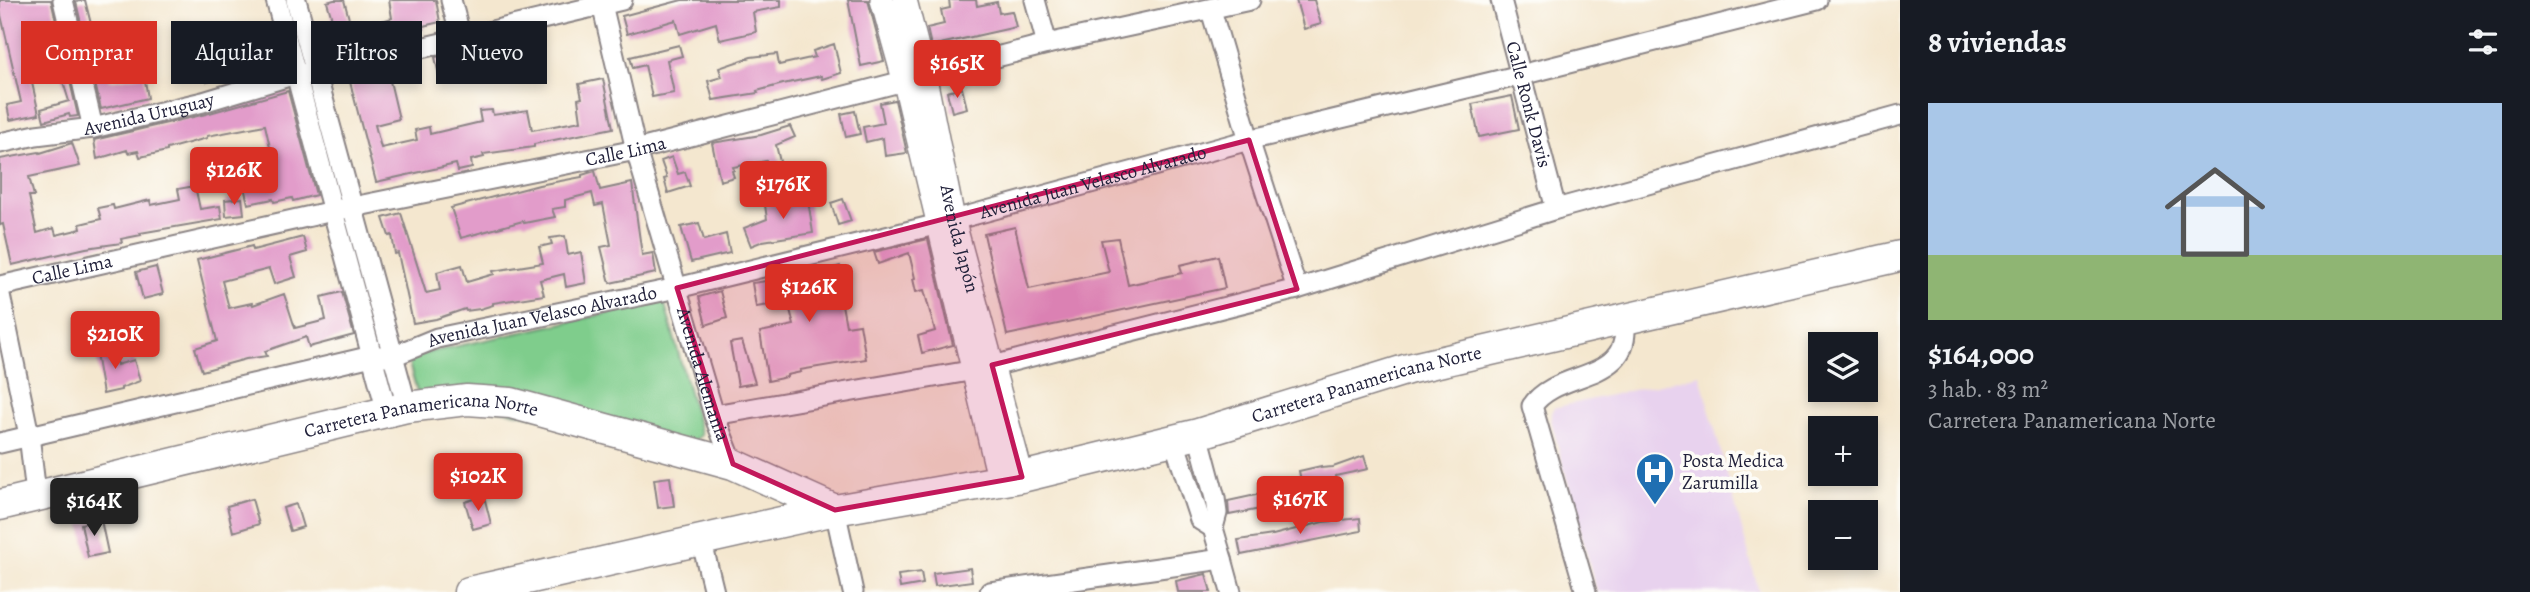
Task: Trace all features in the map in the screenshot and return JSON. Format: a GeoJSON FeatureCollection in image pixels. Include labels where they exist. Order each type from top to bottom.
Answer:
{"type":"FeatureCollection","features":[{"type":"Feature","properties":{"kind":"main road","name":"Carretera Panamericana Norte"},"geometry":{"type":"LineString","coordinates":[[469,592],[835,510],[1011,479],[1186,437],[1408,369],[1900,256]]}},
{"type":"Feature","properties":{"kind":"main road","name":"Carretera Panamericana Norte"},"geometry":{"type":"LineString","coordinates":[[0,505],[36,494],[104,481],[397,410],[467,400],[511,403],[733,464],[835,510]]}},
{"type":"Feature","properties":{"kind":"street"},"geometry":{"type":"LineString","coordinates":[[63,0],[93,128]]}},
{"type":"Feature","properties":{"kind":"street"},"geometry":{"type":"LineString","coordinates":[[276,0],[282,21]]}},
{"type":"Feature","properties":{"kind":"street"},"geometry":{"type":"LineString","coordinates":[[296,0],[311,55]]}},
{"type":"Feature","properties":{"kind":"street"},"geometry":{"type":"LineString","coordinates":[[451,0],[457,21]]}},
{"type":"Feature","properties":{"kind":"street","name":"Avenida Uruguay"},"geometry":{"type":"LineString","coordinates":[[529,21],[622,0]]}},
{"type":"Feature","properties":{"kind":"street"},"geometry":{"type":"LineString","coordinates":[[882,0],[915,80]]}},
{"type":"Feature","properties":{"kind":"street"},"geometry":{"type":"LineString","coordinates":[[905,0],[915,80],[946,221],[1011,479]]}},
{"type":"Feature","properties":{"kind":"street"},"geometry":{"type":"LineString","coordinates":[[1035,0],[1047,44]]}},
{"type":"Feature","properties":{"kind":"street","name":"Calle Lima"},"geometry":{"type":"LineString","coordinates":[[0,286],[333,211],[636,150],[1047,44],[1250,0]]}},
{"type":"Feature","properties":{"kind":"street","name":"Calle Ronk Davis"},"geometry":{"type":"LineString","coordinates":[[1501,0],[1556,209]]}},
{"type":"Feature","properties":{"kind":"street","name":"Avenida Juan Velasco Alvarado"},"geometry":{"type":"LineString","coordinates":[[0,443],[372,356],[393,355],[437,338],[677,288],[946,221],[1249,140],[1817,0]]}},
{"type":"Feature","properties":{"kind":"street","name":"Avenida Alemania"},"geometry":{"type":"LineString","coordinates":[[602,3],[636,150],[714,415],[733,464]]}},
{"type":"Feature","properties":{"kind":"street"},"geometry":{"type":"LineString","coordinates":[[1211,9],[1249,140],[1297,289]]}},
{"type":"Feature","properties":{"kind":"street"},"geometry":{"type":"LineString","coordinates":[[297,78],[372,356],[397,410]]}},
{"type":"Feature","properties":{"kind":"street","name":"Avenida Uruguay"},"geometry":{"type":"LineString","coordinates":[[0,143],[36,135],[93,128],[202,102],[262,84]]}},
{"type":"Feature","properties":{"kind":"street"},"geometry":{"type":"LineString","coordinates":[[319,84],[393,355],[397,410]]}},
{"type":"Feature","properties":{"kind":"street"},"geometry":{"type":"LineString","coordinates":[[714,415],[983,368],[1297,289],[1556,209],[1900,115]]}},
{"type":"Feature","properties":{"kind":"street"},"geometry":{"type":"LineString","coordinates":[[0,295],[29,435],[36,494]]}},
{"type":"Feature","properties":{"kind":"street"},"geometry":{"type":"LineString","coordinates":[[1586,592],[1532,406],[1542,395],[1583,378],[1618,356],[1626,340],[1624,318]]}},
{"type":"Feature","properties":{"kind":"street"},"geometry":{"type":"LineString","coordinates":[[1186,437],[1200,520],[1213,528],[1231,592]]}},
{"type":"Feature","properties":{"kind":"street"},"geometry":{"type":"LineString","coordinates":[[835,510],[853,592]]}},
{"type":"Feature","properties":{"kind":"street"},"geometry":{"type":"LineString","coordinates":[[701,539],[714,592]]}},
{"type":"Feature","properties":{"kind":"street"},"geometry":{"type":"LineString","coordinates":[[990,592],[1222,559]]}},
{"type":"Feature","properties":{"kind":"highlighted area"},"geometry":{"type":"Polygon","coordinates":[[[1249,140],[1297,289],[992,365],[1022,477],[835,510],[733,464],[677,288],[1249,140]]]}},
{"type":"Feature","properties":{"kind":"shaded area","name":"Posta Medica Zarumilla"},"geometry":{"type":"Polygon","coordinates":[[[1700,375],[1759,592],[1597,592],[1551,420],[1553,408],[1700,375]]]}},
{"type":"Feature","properties":{"kind":"green space"},"geometry":{"type":"Polygon","coordinates":[[[664,301],[701,435],[689,444],[418,395],[407,357],[664,301]]]}},
{"type":"Feature","properties":{"kind":"building"},"geometry":{"type":"Polygon","coordinates":[[[0,0],[51,0],[56,21],[21,21],[21,84],[32,84],[39,114],[10,120],[7,105],[21,102],[0,11],[0,0]]]}},
{"type":"Feature","properties":{"kind":"building"},"geometry":{"type":"Polygon","coordinates":[[[85,0],[90,21],[80,21],[76,2],[85,0]]]}},
{"type":"Feature","properties":{"kind":"building"},"geometry":{"type":"Polygon","coordinates":[[[344,0],[350,21],[333,21],[327,2],[344,0]]]}},
{"type":"Feature","properties":{"kind":"building"},"geometry":{"type":"Polygon","coordinates":[[[389,0],[436,0],[440,21],[423,26],[422,30],[422,21],[382,21],[392,18],[389,0]]]}},
{"type":"Feature","properties":{"kind":"building"},"geometry":{"type":"Polygon","coordinates":[[[682,0],[781,0],[781,7],[753,12],[756,32],[720,40],[716,23],[680,34],[676,20],[627,34],[622,16],[682,0]]]}},
{"type":"Feature","properties":{"kind":"building"},"geometry":{"type":"Polygon","coordinates":[[[848,0],[868,0],[884,61],[861,66],[848,0]]]}},
{"type":"Feature","properties":{"kind":"building"},"geometry":{"type":"Polygon","coordinates":[[[949,0],[976,0],[977,6],[997,2],[999,13],[1012,11],[1016,27],[931,46],[927,28],[944,24],[941,10],[950,8],[949,0]]]}},
{"type":"Feature","properties":{"kind":"building"},"geometry":{"type":"Polygon","coordinates":[[[1296,0],[1314,0],[1321,24],[1304,29],[1296,0]]]}},
{"type":"Feature","properties":{"kind":"building"},"geometry":{"type":"Polygon","coordinates":[[[834,44],[841,73],[822,79],[821,76],[783,84],[757,91],[758,93],[713,100],[708,81],[722,77],[719,68],[751,57],[777,54],[779,65],[815,57],[813,51],[834,44]]]}},
{"type":"Feature","properties":{"kind":"building"},"geometry":{"type":"Polygon","coordinates":[[[679,45],[682,56],[667,60],[674,93],[652,97],[645,65],[633,68],[630,57],[679,45]]]}},
{"type":"Feature","properties":{"kind":"building"},"geometry":{"type":"Polygon","coordinates":[[[603,79],[613,128],[534,144],[534,147],[483,154],[484,157],[471,160],[472,168],[458,171],[456,164],[376,182],[351,84],[391,84],[399,119],[375,125],[381,148],[417,140],[415,130],[429,127],[430,134],[481,122],[479,111],[492,110],[493,115],[528,110],[532,130],[581,121],[578,99],[582,98],[579,84],[603,79]]]}},
{"type":"Feature","properties":{"kind":"building"},"geometry":{"type":"Polygon","coordinates":[[[64,84],[71,84],[78,116],[70,117],[69,114],[44,121],[41,109],[69,101],[64,84]]]}},
{"type":"Feature","properties":{"kind":"building"},"geometry":{"type":"Polygon","coordinates":[[[95,84],[146,84],[148,98],[101,109],[95,84]]]}},
{"type":"Feature","properties":{"kind":"building"},"geometry":{"type":"Polygon","coordinates":[[[962,88],[967,108],[952,112],[947,92],[962,88]]]}},
{"type":"Feature","properties":{"kind":"building"},"geometry":{"type":"Polygon","coordinates":[[[288,91],[316,195],[293,201],[292,198],[274,202],[273,199],[248,204],[241,173],[274,165],[265,125],[207,136],[167,151],[140,157],[138,151],[128,153],[127,150],[97,159],[94,140],[206,114],[288,91]]]}},
{"type":"Feature","properties":{"kind":"building"},"geometry":{"type":"Polygon","coordinates":[[[1512,96],[1519,129],[1479,137],[1472,104],[1512,96]]]}},
{"type":"Feature","properties":{"kind":"building"},"geometry":{"type":"Polygon","coordinates":[[[895,100],[907,153],[885,156],[883,138],[866,142],[863,127],[884,123],[880,103],[895,100]]]}},
{"type":"Feature","properties":{"kind":"building"},"geometry":{"type":"Polygon","coordinates":[[[855,111],[860,134],[846,137],[841,114],[855,111]]]}},
{"type":"Feature","properties":{"kind":"building"},"geometry":{"type":"Polygon","coordinates":[[[790,126],[795,137],[776,145],[781,166],[768,169],[766,161],[733,167],[734,177],[720,181],[712,143],[761,135],[790,126]]]}},
{"type":"Feature","properties":{"kind":"building"},"geometry":{"type":"Polygon","coordinates":[[[72,143],[80,166],[29,177],[34,196],[29,196],[37,233],[54,228],[56,235],[81,229],[80,224],[101,219],[98,208],[113,205],[114,209],[150,200],[151,205],[180,199],[178,189],[195,186],[200,209],[220,206],[222,219],[140,233],[141,235],[121,239],[122,243],[86,248],[12,265],[3,224],[0,225],[0,159],[40,153],[72,143]]]}},
{"type":"Feature","properties":{"kind":"building"},"geometry":{"type":"Polygon","coordinates":[[[672,157],[678,174],[685,172],[690,186],[668,193],[664,179],[667,178],[661,161],[672,157]]]}},
{"type":"Feature","properties":{"kind":"building"},"geometry":{"type":"Polygon","coordinates":[[[595,171],[600,190],[632,183],[642,255],[653,253],[656,273],[610,283],[601,247],[611,245],[603,204],[595,206],[592,193],[565,200],[565,207],[552,209],[555,217],[524,223],[523,221],[461,238],[451,208],[539,185],[582,177],[595,171]]]}},
{"type":"Feature","properties":{"kind":"building"},"geometry":{"type":"Polygon","coordinates":[[[807,193],[813,233],[763,241],[751,246],[744,228],[767,219],[765,205],[794,202],[793,195],[807,193]]]}},
{"type":"Feature","properties":{"kind":"building"},"geometry":{"type":"Polygon","coordinates":[[[242,198],[244,214],[226,216],[225,200],[242,198]]]}},
{"type":"Feature","properties":{"kind":"building"},"geometry":{"type":"Polygon","coordinates":[[[843,199],[851,221],[838,225],[831,203],[843,199]]]}},
{"type":"Feature","properties":{"kind":"building"},"geometry":{"type":"Polygon","coordinates":[[[401,213],[426,293],[440,290],[437,272],[462,265],[467,282],[494,274],[493,271],[543,263],[539,247],[552,244],[550,238],[565,236],[568,255],[581,252],[586,283],[566,287],[564,274],[540,280],[544,295],[493,303],[480,309],[465,309],[436,319],[413,323],[398,253],[395,254],[392,235],[389,236],[383,218],[401,213]]]}},
{"type":"Feature","properties":{"kind":"building"},"geometry":{"type":"Polygon","coordinates":[[[699,223],[704,240],[726,234],[730,253],[691,262],[681,227],[699,223]]]}},
{"type":"Feature","properties":{"kind":"building"},"geometry":{"type":"Polygon","coordinates":[[[1015,227],[1029,289],[1109,272],[1101,240],[1118,238],[1128,285],[1182,273],[1180,265],[1218,256],[1225,288],[1007,335],[984,234],[1015,227]]]}},
{"type":"Feature","properties":{"kind":"building"},"geometry":{"type":"Polygon","coordinates":[[[303,237],[307,252],[290,257],[296,277],[274,284],[269,269],[222,281],[229,308],[252,303],[253,305],[284,294],[295,328],[326,320],[321,297],[342,292],[354,335],[309,347],[306,337],[265,351],[267,356],[202,371],[195,348],[217,341],[197,260],[252,246],[253,250],[303,237]]]}},
{"type":"Feature","properties":{"kind":"building"},"geometry":{"type":"Polygon","coordinates":[[[928,239],[953,345],[922,353],[918,336],[935,331],[924,290],[916,292],[909,253],[878,264],[874,252],[928,239]]]}},
{"type":"Feature","properties":{"kind":"building"},"geometry":{"type":"Polygon","coordinates":[[[840,266],[847,292],[840,294],[846,326],[860,324],[866,359],[800,370],[801,372],[787,377],[768,381],[760,332],[794,325],[788,302],[756,307],[752,283],[808,275],[840,266]]]}},
{"type":"Feature","properties":{"kind":"building"},"geometry":{"type":"Polygon","coordinates":[[[156,267],[163,294],[143,299],[136,272],[156,267]]]}},
{"type":"Feature","properties":{"kind":"building"},"geometry":{"type":"Polygon","coordinates":[[[720,291],[727,318],[706,325],[699,297],[720,291]]]}},
{"type":"Feature","properties":{"kind":"building"},"geometry":{"type":"Polygon","coordinates":[[[742,341],[755,383],[738,386],[730,343],[742,341]]]}},
{"type":"Feature","properties":{"kind":"building"},"geometry":{"type":"Polygon","coordinates":[[[113,345],[117,365],[134,360],[140,381],[121,390],[103,394],[95,348],[113,345]]]}},
{"type":"Feature","properties":{"kind":"building"},"geometry":{"type":"Polygon","coordinates":[[[1364,456],[1368,469],[1335,476],[1337,489],[1304,494],[1299,471],[1321,466],[1333,467],[1364,456]]]}},
{"type":"Feature","properties":{"kind":"building"},"geometry":{"type":"Polygon","coordinates":[[[670,477],[674,506],[658,508],[654,479],[670,477]]]}},
{"type":"Feature","properties":{"kind":"building"},"geometry":{"type":"Polygon","coordinates":[[[1279,490],[1281,505],[1229,515],[1228,501],[1279,490]]]}},
{"type":"Feature","properties":{"kind":"building"},"geometry":{"type":"Polygon","coordinates":[[[484,496],[491,524],[473,529],[465,502],[484,496]]]}},
{"type":"Feature","properties":{"kind":"building"},"geometry":{"type":"Polygon","coordinates":[[[252,499],[259,524],[233,532],[227,506],[252,499]]]}},
{"type":"Feature","properties":{"kind":"building"},"geometry":{"type":"Polygon","coordinates":[[[296,504],[303,527],[290,531],[283,508],[296,504]]]}},
{"type":"Feature","properties":{"kind":"building"},"geometry":{"type":"Polygon","coordinates":[[[1360,518],[1361,531],[1241,555],[1238,540],[1273,535],[1323,522],[1360,518]]]}},
{"type":"Feature","properties":{"kind":"building"},"geometry":{"type":"Polygon","coordinates":[[[101,520],[108,553],[88,557],[81,524],[101,520]]]}},
{"type":"Feature","properties":{"kind":"building"},"geometry":{"type":"Polygon","coordinates":[[[970,568],[972,581],[935,586],[933,573],[970,568]]]}},
{"type":"Feature","properties":{"kind":"building"},"geometry":{"type":"Polygon","coordinates":[[[921,572],[923,584],[900,588],[898,575],[921,572]]]}},
{"type":"Feature","properties":{"kind":"building"},"geometry":{"type":"Polygon","coordinates":[[[1206,574],[1211,592],[1178,592],[1176,581],[1206,574]]]}},
{"type":"Feature","properties":{"kind":"place","name":"Posta Medica Zarumilla"},"geometry":{"type":"Point","coordinates":[1655,506]}}]}
